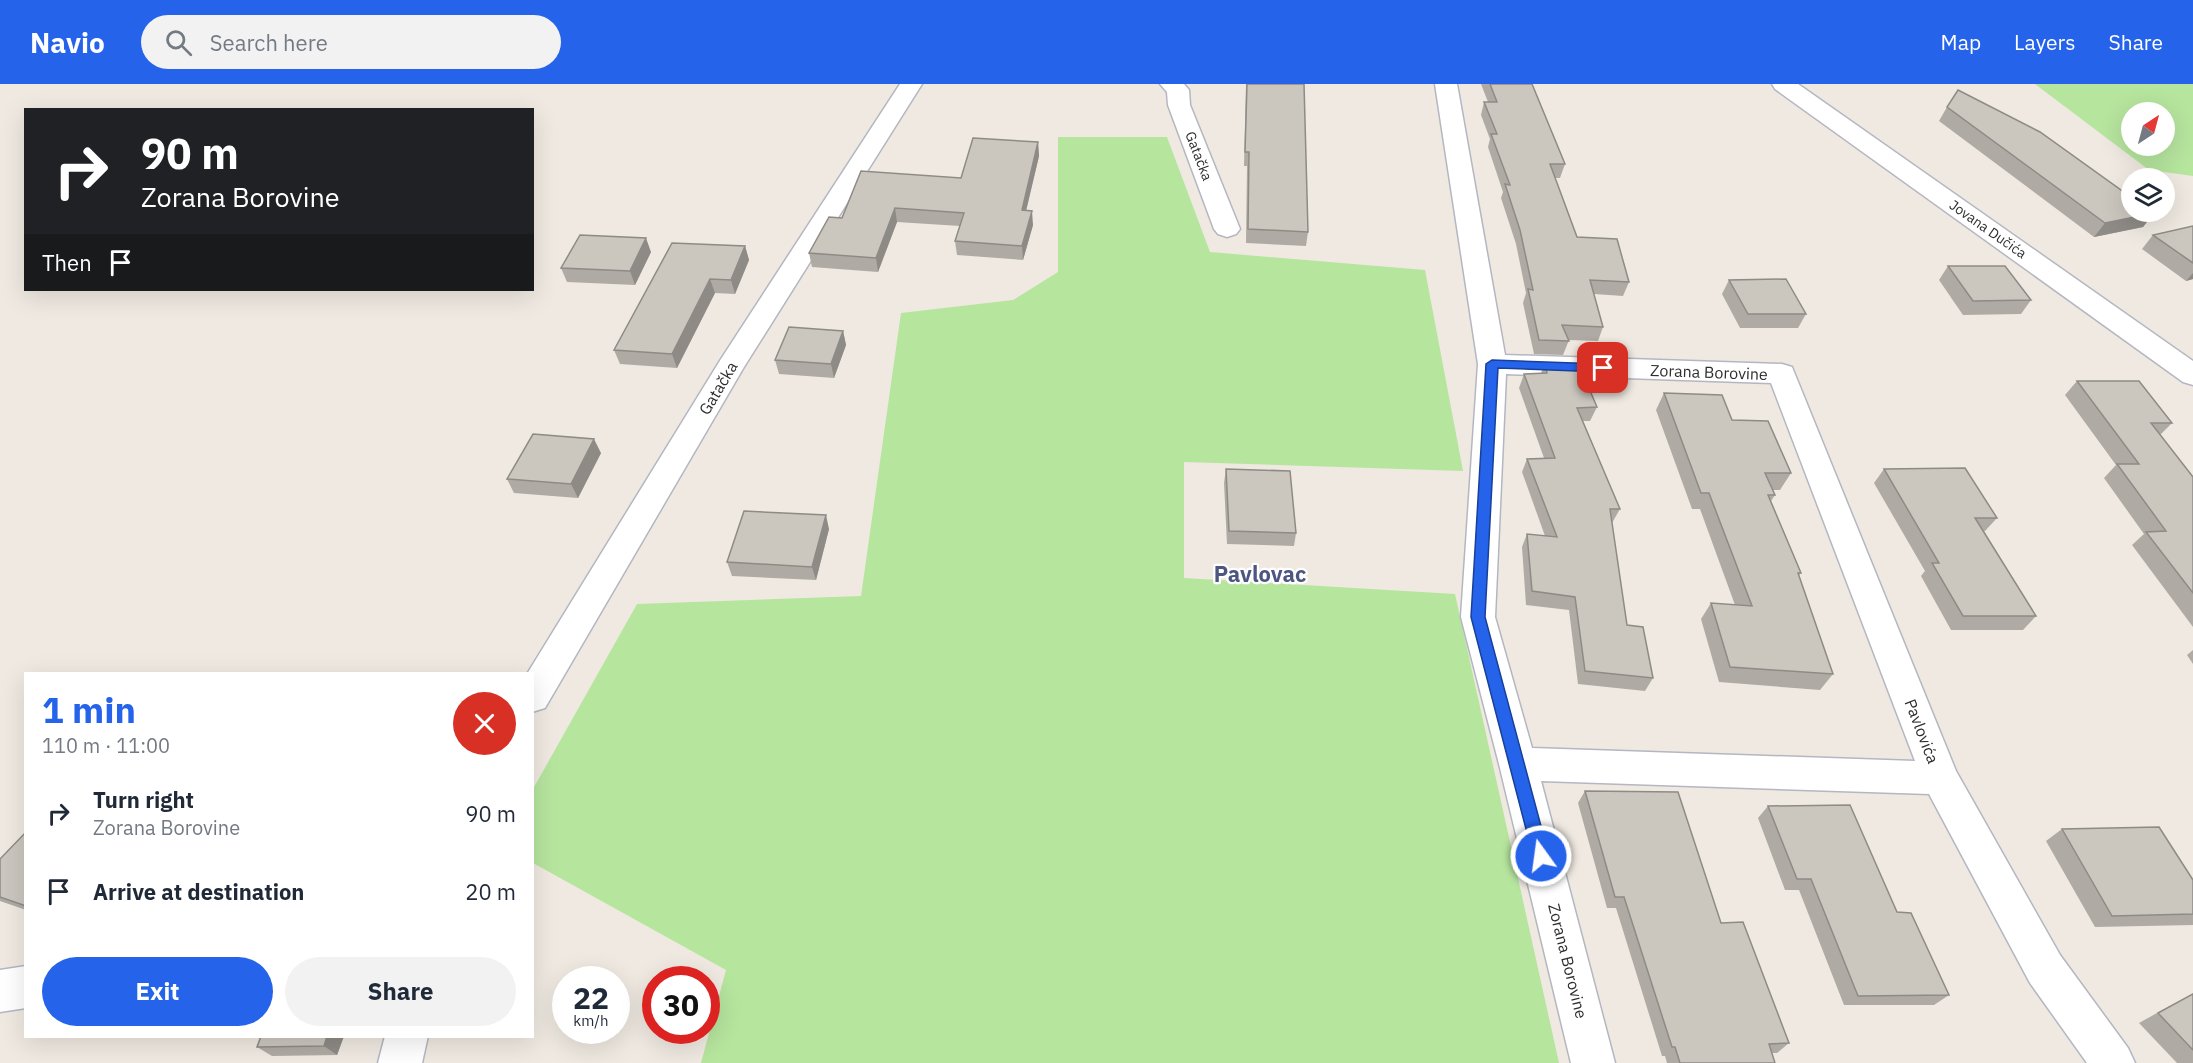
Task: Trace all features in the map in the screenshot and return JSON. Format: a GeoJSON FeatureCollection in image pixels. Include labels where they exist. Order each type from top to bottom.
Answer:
{"type":"FeatureCollection","features":[{"type":"Feature","properties":{"kind":"street","name":"Gatačka"},"geometry":{"type":"LineString","coordinates":[[534,694],[731,366],[911,84]]}},
{"type":"Feature","properties":{"kind":"street","name":"Gatačka"},"geometry":{"type":"LineString","coordinates":[[1171,84],[1178,90],[1179,105],[1227,229]]}},
{"type":"Feature","properties":{"kind":"street","name":"Zorana Borovine"},"geometry":{"type":"LineString","coordinates":[[1446,84],[1492,364],[1478,617],[1518,764],[1593,1063]]}},
{"type":"Feature","properties":{"kind":"street","name":"Jovana Dučića"},"geometry":{"type":"LineString","coordinates":[[1783,84],[2193,375]]}},
{"type":"Feature","properties":{"kind":"street","name":"Zorana Borovine"},"geometry":{"type":"LineString","coordinates":[[1492,364],[1782,374]]}},
{"type":"Feature","properties":{"kind":"street","name":"Pavlovića"},"geometry":{"type":"LineString","coordinates":[[1782,374],[1940,778],[2045,969],[2113,1063]]}},
{"type":"Feature","properties":{"kind":"street"},"geometry":{"type":"LineString","coordinates":[[1518,764],[1940,778]]}},
{"type":"Feature","properties":{"kind":"street"},"geometry":{"type":"LineString","coordinates":[[0,991],[24,987]]}},
{"type":"Feature","properties":{"kind":"street"},"geometry":{"type":"LineString","coordinates":[[400,1063],[406,1038]]}},
{"type":"Feature","properties":{"kind":"green space"},"geometry":{"type":"Polygon","coordinates":[[[2035,84],[2193,84],[2193,176],[2175,174],[2175,168],[2146,168],[2130,156],[2175,156],[2175,102],[2121,102],[2121,149],[2035,84]]]}},
{"type":"Feature","properties":{"kind":"green space"},"geometry":{"type":"Polygon","coordinates":[[[1058,137],[1167,137],[1210,252],[1425,270],[1463,471],[1184,462],[1184,578],[1455,594],[1559,1063],[701,1063],[706,1044],[720,1044],[720,992],[726,970],[534,864],[534,787],[637,604],[861,596],[901,313],[1013,300],[1058,272],[1058,137]]]}},
{"type":"Feature","properties":{"kind":"building"},"geometry":{"type":"Polygon","coordinates":[[[1247,84],[1304,84],[1308,232],[1248,229],[1249,152],[1245,152],[1247,84]]]}},
{"type":"Feature","properties":{"kind":"building"},"geometry":{"type":"Polygon","coordinates":[[[1490,84],[1532,84],[1565,164],[1550,164],[1577,237],[1617,239],[1629,282],[1590,280],[1603,327],[1562,325],[1569,341],[1539,340],[1528,289],[1533,290],[1520,230],[1505,184],[1510,185],[1491,134],[1497,134],[1484,102],[1497,102],[1490,84]]]}},
{"type":"Feature","properties":{"kind":"building"},"geometry":{"type":"Polygon","coordinates":[[[1958,90],[2040,132],[2121,190],[2121,220],[2105,223],[1947,107],[1958,90]]]}},
{"type":"Feature","properties":{"kind":"building"},"geometry":{"type":"Polygon","coordinates":[[[973,138],[1038,142],[1022,210],[1032,211],[1022,246],[955,241],[964,213],[895,208],[876,258],[809,253],[829,217],[842,218],[861,171],[961,178],[973,138]]]}},
{"type":"Feature","properties":{"kind":"building"},"geometry":{"type":"Polygon","coordinates":[[[2193,226],[2193,263],[2153,235],[2193,226]]]}},
{"type":"Feature","properties":{"kind":"building"},"geometry":{"type":"Polygon","coordinates":[[[580,235],[646,238],[630,271],[561,268],[580,235]]]}},
{"type":"Feature","properties":{"kind":"building"},"geometry":{"type":"Polygon","coordinates":[[[672,243],[745,246],[731,280],[710,279],[672,354],[614,350],[672,243]]]}},
{"type":"Feature","properties":{"kind":"building"},"geometry":{"type":"Polygon","coordinates":[[[1948,266],[2005,266],[2031,300],[1973,301],[1948,266]]]}},
{"type":"Feature","properties":{"kind":"building"},"geometry":{"type":"Polygon","coordinates":[[[1786,279],[1806,314],[1748,314],[1729,280],[1786,279]]]}},
{"type":"Feature","properties":{"kind":"building"},"geometry":{"type":"Polygon","coordinates":[[[789,327],[843,331],[831,364],[775,360],[789,327]]]}},
{"type":"Feature","properties":{"kind":"building"},"geometry":{"type":"Polygon","coordinates":[[[1545,363],[1579,365],[1597,407],[1577,408],[1620,509],[1610,509],[1627,625],[1643,627],[1653,678],[1585,671],[1575,597],[1532,591],[1527,534],[1557,537],[1527,459],[1555,458],[1524,374],[1547,373],[1545,363]]]}},
{"type":"Feature","properties":{"kind":"building"},"geometry":{"type":"Polygon","coordinates":[[[2077,381],[2139,381],[2172,423],[2151,423],[2193,477],[2193,593],[2146,532],[2166,531],[2117,464],[2139,464],[2077,381]]]}},
{"type":"Feature","properties":{"kind":"building"},"geometry":{"type":"Polygon","coordinates":[[[1664,393],[1722,395],[1732,420],[1768,421],[1791,473],[1765,473],[1775,495],[1768,495],[1801,573],[1798,573],[1833,674],[1730,667],[1711,603],[1752,606],[1709,493],[1701,493],[1664,393]]]}},
{"type":"Feature","properties":{"kind":"building"},"geometry":{"type":"Polygon","coordinates":[[[533,434],[594,439],[571,484],[507,479],[533,434]]]}},
{"type":"Feature","properties":{"kind":"building"},"geometry":{"type":"Polygon","coordinates":[[[1965,468],[1997,518],[1975,518],[2036,616],[1963,616],[1932,563],[1939,563],[1884,469],[1965,468]]]}},
{"type":"Feature","properties":{"kind":"building"},"geometry":{"type":"Polygon","coordinates":[[[1226,469],[1290,471],[1296,533],[1229,531],[1226,469]]]}},
{"type":"Feature","properties":{"kind":"building"},"geometry":{"type":"Polygon","coordinates":[[[744,511],[826,515],[812,567],[727,562],[744,511]]]}},
{"type":"Feature","properties":{"kind":"building"},"geometry":{"type":"Polygon","coordinates":[[[1585,791],[1678,792],[1721,923],[1743,922],[1789,1043],[1769,1044],[1775,1063],[1680,1063],[1675,1047],[1672,1047],[1624,897],[1615,897],[1585,791]]]}},
{"type":"Feature","properties":{"kind":"building"},"geometry":{"type":"Polygon","coordinates":[[[1850,805],[1897,912],[1911,913],[1949,995],[1858,996],[1811,879],[1797,879],[1768,806],[1850,805]]]}},
{"type":"Feature","properties":{"kind":"building"},"geometry":{"type":"Polygon","coordinates":[[[2159,827],[2193,880],[2193,914],[2112,916],[2062,829],[2159,827]]]}},
{"type":"Feature","properties":{"kind":"building"},"geometry":{"type":"Polygon","coordinates":[[[24,834],[24,905],[0,897],[0,859],[24,834]]]}},
{"type":"Feature","properties":{"kind":"building"},"geometry":{"type":"Polygon","coordinates":[[[2193,994],[2193,1050],[2158,1013],[2193,994]]]}},
{"type":"Feature","properties":{"kind":"building"},"geometry":{"type":"Polygon","coordinates":[[[260,1038],[326,1038],[324,1046],[257,1047],[260,1038]]]}},
{"type":"Feature","properties":{"kind":"district","name":"Pavlovac"},"geometry":{"type":"Point","coordinates":[1260,573]}},
{"type":"Feature","properties":{"kind":"route"},"geometry":{"type":"LineString","coordinates":[[1541,856],[1478,617],[1492,364],[1603,368]]}}]}
